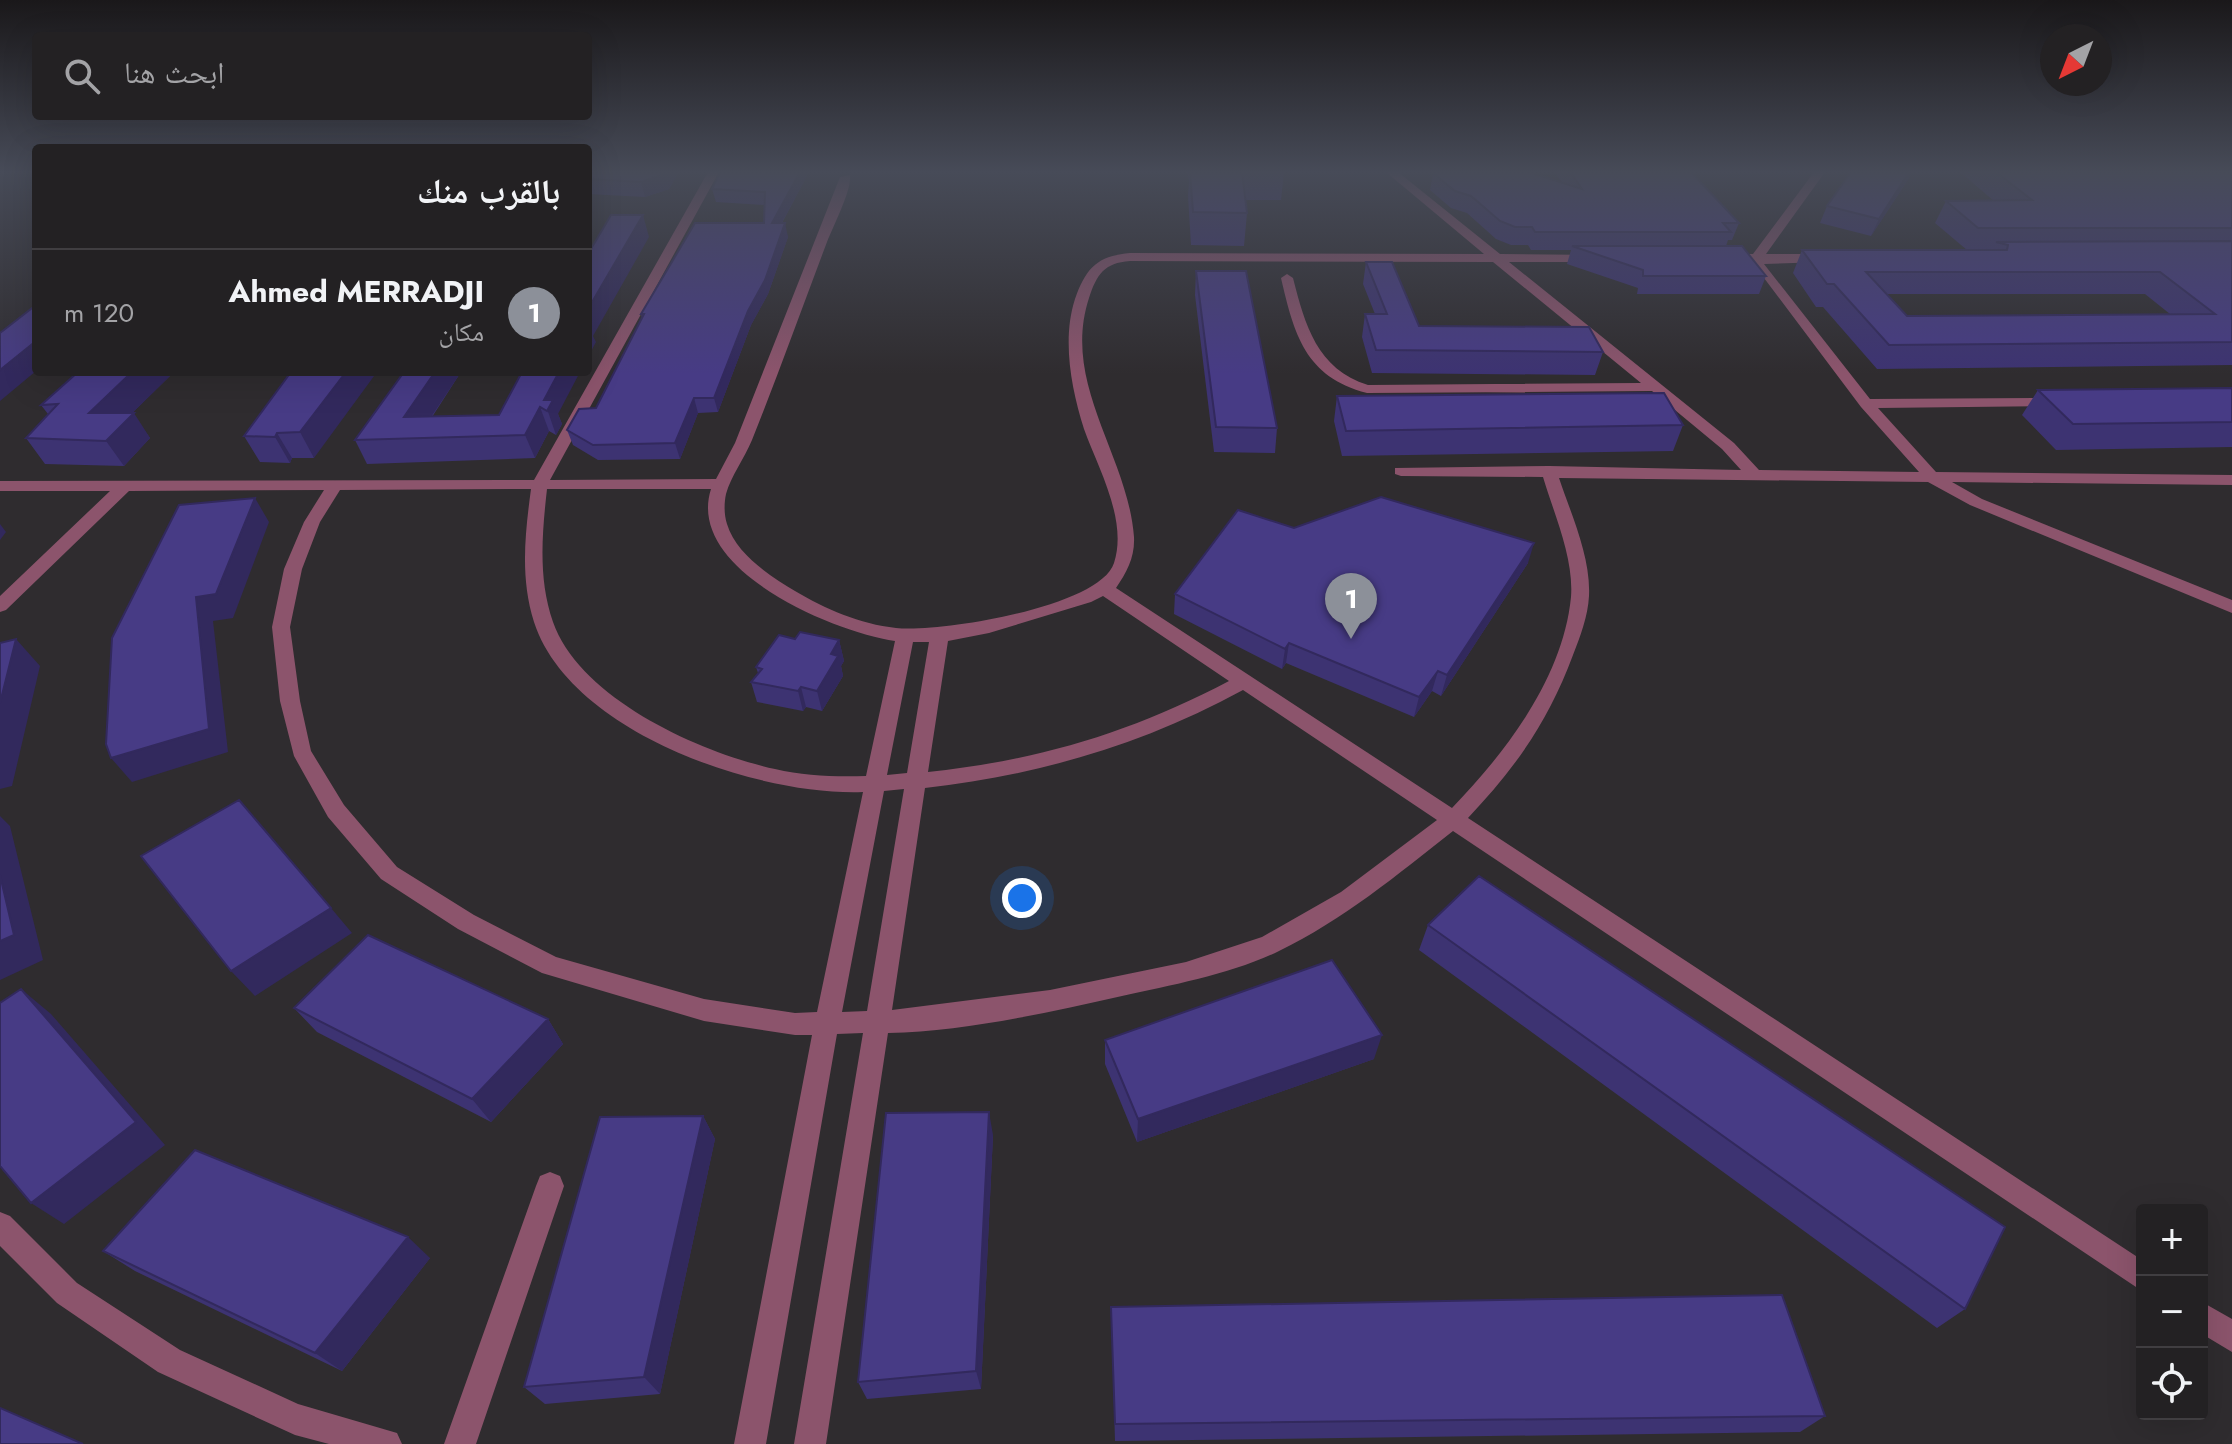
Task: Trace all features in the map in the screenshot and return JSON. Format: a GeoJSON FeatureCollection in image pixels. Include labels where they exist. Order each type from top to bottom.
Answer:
{"type":"FeatureCollection","features":[{"type":"Feature","properties":{"kind":"street"},"geometry":{"type":"LineString","coordinates":[[676,239],[540,484],[532,532],[538,612],[557,651],[582,684],[676,744],[743,769],[824,784],[988,774],[1045,763],[1130,737],[1191,711],[1244,681]]}},
{"type":"Feature","properties":{"kind":"street"},"geometry":{"type":"LineString","coordinates":[[822,239],[715,508],[721,530],[755,573],[796,599],[853,625],[905,636],[939,636],[1085,598],[1105,589],[1120,571],[1126,547],[1123,517],[1085,406],[1074,321],[1091,271],[1099,264],[1130,257],[1618,258]]}},
{"type":"Feature","properties":{"kind":"street"},"geometry":{"type":"LineString","coordinates":[[1473,239],[1728,446],[1752,472]]}},
{"type":"Feature","properties":{"kind":"street"},"geometry":{"type":"LineString","coordinates":[[1768,239],[1757,259],[1761,269],[1866,404],[1933,478],[1976,502],[2232,607]]}},
{"type":"Feature","properties":{"kind":"street"},"geometry":{"type":"LineString","coordinates":[[1711,258],[1836,258]]}},
{"type":"Feature","properties":{"kind":"street"},"geometry":{"type":"LineString","coordinates":[[1287,278],[1305,337],[1317,360],[1328,373],[1353,386],[1655,387]]}},
{"type":"Feature","properties":{"kind":"street"},"geometry":{"type":"LineString","coordinates":[[1866,404],[2073,402]]}},
{"type":"Feature","properties":{"kind":"street"},"geometry":{"type":"LineString","coordinates":[[1401,471],[1752,472],[1933,478],[2232,480]]}},
{"type":"Feature","properties":{"kind":"street"},"geometry":{"type":"LineString","coordinates":[[335,485],[312,522],[293,569],[281,627],[290,701],[301,751],[336,811],[389,873],[466,922],[550,966],[704,1010],[795,1024],[913,1021],[1050,1001],[1186,972],[1269,945],[1349,899],[1453,820],[1499,772],[1527,734],[1554,680],[1572,633],[1580,595],[1574,550],[1549,471]]}},
{"type":"Feature","properties":{"kind":"street"},"geometry":{"type":"LineString","coordinates":[[0,486],[723,484]]}},
{"type":"Feature","properties":{"kind":"street"},"geometry":{"type":"LineString","coordinates":[[0,606],[125,485]]}},
{"type":"Feature","properties":{"kind":"street"},"geometry":{"type":"LineString","coordinates":[[1105,589],[2140,1276]]}},
{"type":"Feature","properties":{"kind":"street"},"geometry":{"type":"LineString","coordinates":[[750,1444],[827,1023],[905,636]]}},
{"type":"Feature","properties":{"kind":"street"},"geometry":{"type":"LineString","coordinates":[[810,1444],[939,636]]}},
{"type":"Feature","properties":{"kind":"street"},"geometry":{"type":"LineString","coordinates":[[460,1444],[550,1186]]}},
{"type":"Feature","properties":{"kind":"street"},"geometry":{"type":"LineString","coordinates":[[0,1226],[67,1293],[169,1361],[295,1419],[386,1444]]}},
{"type":"Feature","properties":{"kind":"street"},"geometry":{"type":"LineString","coordinates":[[2208,1321],[2232,1337]]}},
{"type":"Feature","properties":{"kind":"building"},"geometry":{"type":"Polygon","coordinates":[[[597,239],[629,239],[592,302],[592,247],[597,239]]]}},
{"type":"Feature","properties":{"kind":"building"},"geometry":{"type":"Polygon","coordinates":[[[685,239],[779,239],[714,398],[694,398],[675,443],[593,445],[567,430],[579,409],[596,408],[644,314],[641,314],[685,239]]]}},
{"type":"Feature","properties":{"kind":"building"},"geometry":{"type":"Polygon","coordinates":[[[2232,241],[2232,342],[1889,345],[1834,284],[1827,284],[1802,250],[2007,250],[2008,245],[1996,242],[2232,241]],[[1866,272],[1907,316],[2215,314],[2160,272],[1866,272]]]}},
{"type":"Feature","properties":{"kind":"building"},"geometry":{"type":"Polygon","coordinates":[[[1572,246],[1742,246],[1766,276],[1643,276],[1643,270],[1572,246]]]}},
{"type":"Feature","properties":{"kind":"building"},"geometry":{"type":"Polygon","coordinates":[[[1366,262],[1392,262],[1419,326],[1589,327],[1603,352],[1376,350],[1365,314],[1387,314],[1366,262]]]}},
{"type":"Feature","properties":{"kind":"building"},"geometry":{"type":"Polygon","coordinates":[[[1196,271],[1246,271],[1277,428],[1216,427],[1196,271]]]}},
{"type":"Feature","properties":{"kind":"building"},"geometry":{"type":"Polygon","coordinates":[[[32,308],[32,344],[0,370],[0,333],[32,308]]]}},
{"type":"Feature","properties":{"kind":"building"},"geometry":{"type":"Polygon","coordinates":[[[74,376],[128,376],[89,413],[134,413],[106,441],[26,438],[58,404],[41,405],[74,376]]]}},
{"type":"Feature","properties":{"kind":"building"},"geometry":{"type":"Polygon","coordinates":[[[288,376],[343,376],[300,432],[277,433],[275,437],[244,436],[288,376]]]}},
{"type":"Feature","properties":{"kind":"building"},"geometry":{"type":"Polygon","coordinates":[[[401,376],[432,376],[404,417],[499,415],[520,376],[557,376],[544,400],[553,400],[547,411],[540,407],[525,435],[355,440],[401,376]]]}},
{"type":"Feature","properties":{"kind":"building"},"geometry":{"type":"Polygon","coordinates":[[[2232,388],[2232,422],[2073,424],[2038,390],[2232,388]]]}},
{"type":"Feature","properties":{"kind":"building"},"geometry":{"type":"Polygon","coordinates":[[[1664,393],[1683,425],[1346,431],[1337,396],[1664,393]]]}},
{"type":"Feature","properties":{"kind":"building"},"geometry":{"type":"Polygon","coordinates":[[[1381,497],[1534,543],[1447,675],[1438,671],[1419,697],[1289,643],[1285,649],[1175,594],[1238,510],[1294,528],[1381,497]]]}},
{"type":"Feature","properties":{"kind":"building"},"geometry":{"type":"Polygon","coordinates":[[[255,498],[216,594],[196,597],[209,729],[111,758],[106,744],[112,638],[179,505],[255,498]]]}},
{"type":"Feature","properties":{"kind":"building"},"geometry":{"type":"Polygon","coordinates":[[[800,632],[839,640],[831,654],[838,656],[817,691],[801,687],[798,691],[751,682],[762,669],[756,667],[779,635],[795,639],[800,632]]]}},
{"type":"Feature","properties":{"kind":"building"},"geometry":{"type":"Polygon","coordinates":[[[16,639],[0,703],[0,643],[16,639]]]}},
{"type":"Feature","properties":{"kind":"building"},"geometry":{"type":"Polygon","coordinates":[[[239,800],[331,908],[231,971],[141,856],[239,800]]]}},
{"type":"Feature","properties":{"kind":"building"},"geometry":{"type":"Polygon","coordinates":[[[0,875],[14,935],[0,941],[0,875]]]}},
{"type":"Feature","properties":{"kind":"building"},"geometry":{"type":"Polygon","coordinates":[[[1479,876],[2005,1227],[1965,1309],[1428,925],[1479,876]]]}},
{"type":"Feature","properties":{"kind":"building"},"geometry":{"type":"Polygon","coordinates":[[[368,935],[548,1019],[472,1099],[294,1008],[368,935]]]}},
{"type":"Feature","properties":{"kind":"building"},"geometry":{"type":"Polygon","coordinates":[[[1332,960],[1382,1035],[1138,1119],[1105,1040],[1332,960]]]}},
{"type":"Feature","properties":{"kind":"building"},"geometry":{"type":"Polygon","coordinates":[[[21,989],[136,1122],[31,1203],[0,1166],[0,1003],[21,989]]]}},
{"type":"Feature","properties":{"kind":"building"},"geometry":{"type":"Polygon","coordinates":[[[989,1112],[976,1371],[858,1382],[886,1113],[989,1112]]]}},
{"type":"Feature","properties":{"kind":"building"},"geometry":{"type":"Polygon","coordinates":[[[703,1116],[644,1377],[524,1387],[600,1117],[703,1116]]]}},
{"type":"Feature","properties":{"kind":"building"},"geometry":{"type":"Polygon","coordinates":[[[195,1150],[408,1237],[315,1353],[103,1251],[195,1150]]]}},
{"type":"Feature","properties":{"kind":"building"},"geometry":{"type":"Polygon","coordinates":[[[1782,1295],[1825,1416],[1115,1424],[1111,1307],[1782,1295]]]}},
{"type":"Feature","properties":{"kind":"building"},"geometry":{"type":"Polygon","coordinates":[[[0,1408],[83,1444],[0,1444],[0,1408]]]}},
{"type":"Feature","properties":{"kind":"place","name":"Ahmed MERRADJI"},"geometry":{"type":"Point","coordinates":[1351,639]}}]}
